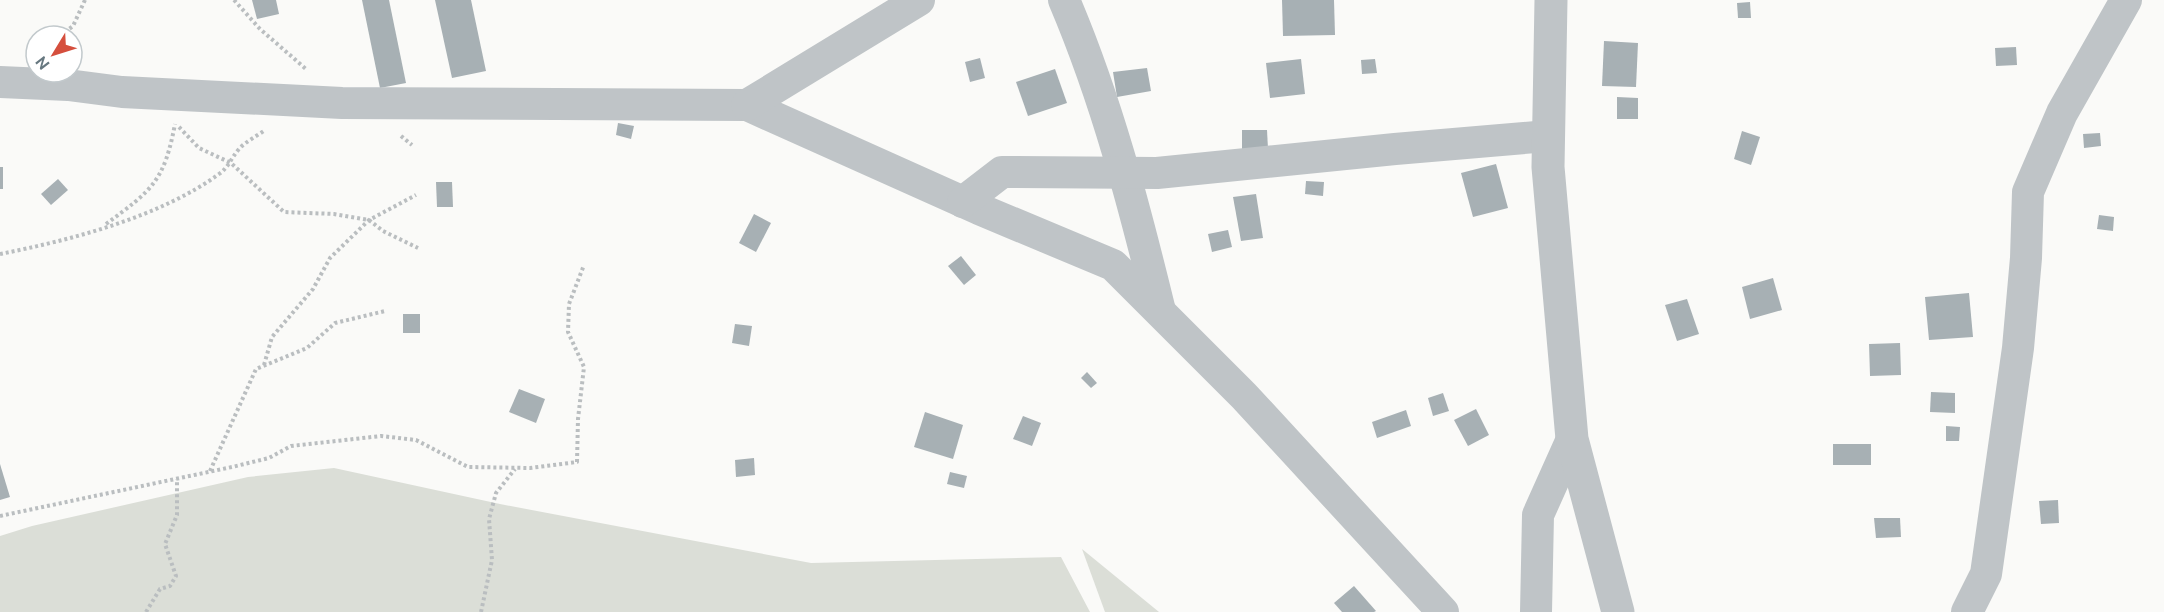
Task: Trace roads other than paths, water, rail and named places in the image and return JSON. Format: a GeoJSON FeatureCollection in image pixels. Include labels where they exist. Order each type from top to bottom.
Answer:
{"type":"FeatureCollection","features":[{"type":"Feature","properties":{"kind":"street"},"geometry":{"type":"LineString","coordinates":[[747,105],[919,0]]}},
{"type":"Feature","properties":{"kind":"street"},"geometry":{"type":"LineString","coordinates":[[1064,0],[1081,40],[1126,173],[1160,312]]}},
{"type":"Feature","properties":{"kind":"street"},"geometry":{"type":"LineString","coordinates":[[1551,0],[1548,167],[1572,439],[1618,612]]}},
{"type":"Feature","properties":{"kind":"street"},"geometry":{"type":"LineString","coordinates":[[1967,612],[1986,574],[1988,562],[2019,348],[2026,258],[2028,192],[2062,113],[2126,0]]}},
{"type":"Feature","properties":{"kind":"street"},"geometry":{"type":"LineString","coordinates":[[0,82],[68,85],[122,92],[405,105],[747,105],[963,202],[1113,265],[1244,396],[1443,612]]}},
{"type":"Feature","properties":{"kind":"street"},"geometry":{"type":"LineString","coordinates":[[963,202],[1002,172],[1157,173],[1548,136]]}},
{"type":"Feature","properties":{"kind":"street"},"geometry":{"type":"LineString","coordinates":[[1536,612],[1538,515],[1572,439]]}}]}
